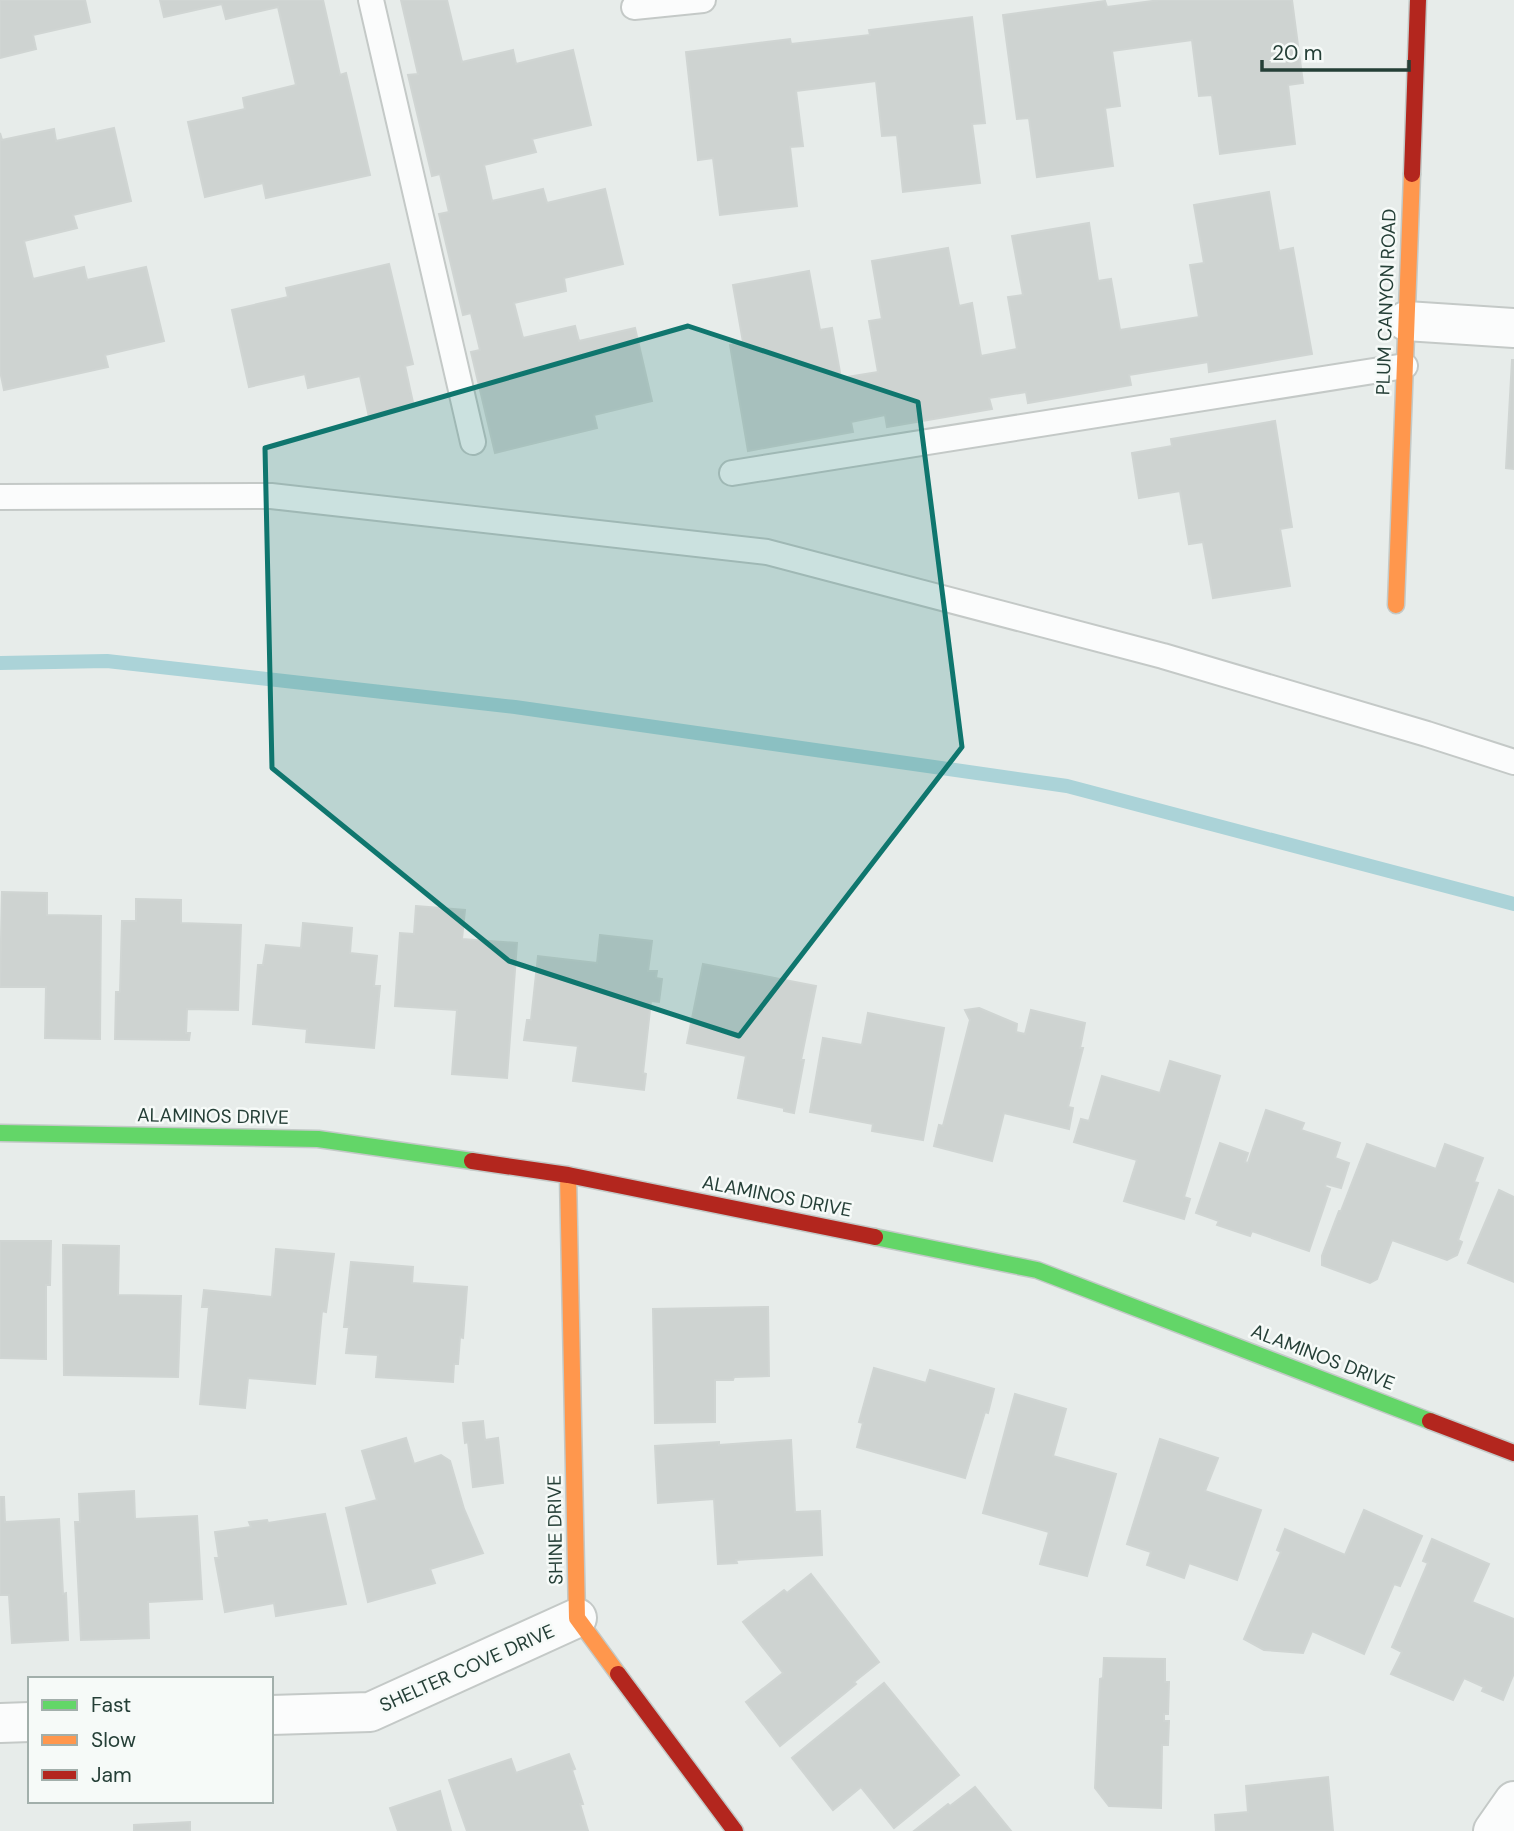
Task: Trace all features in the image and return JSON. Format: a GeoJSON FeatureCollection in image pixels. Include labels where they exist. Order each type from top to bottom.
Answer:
{"type":"FeatureCollection","features":[{"type":"Feature","properties":{"kind":"street","name":"PLUM CANYON ROAD"},"geometry":{"type":"LineString","coordinates":[[1396,605],[1418,0]]}},
{"type":"Feature","properties":{"kind":"street"},"geometry":{"type":"LineString","coordinates":[[1406,321],[1514,328]]}},
{"type":"Feature","properties":{"kind":"street","name":"ALAMINOS DRIVE"},"geometry":{"type":"LineString","coordinates":[[0,1133],[318,1139],[568,1175],[1037,1270],[1514,1453]]}},
{"type":"Feature","properties":{"kind":"street","name":"SHINE DRIVE"},"geometry":{"type":"LineString","coordinates":[[568,1175],[577,1618]]}},
{"type":"Feature","properties":{"kind":"street"},"geometry":{"type":"LineString","coordinates":[[577,1618],[735,1831]]}},
{"type":"Feature","properties":{"kind":"street","name":"SHELTER COVE DRIVE"},"geometry":{"type":"LineString","coordinates":[[273,1715],[370,1712],[577,1618]]}},
{"type":"Feature","properties":{"kind":"street"},"geometry":{"type":"LineString","coordinates":[[0,1723],[28,1722]]}},
{"type":"Feature","properties":{"kind":"street"},"geometry":{"type":"LineString","coordinates":[[1493,1831],[1514,1801]]}},
{"type":"Feature","properties":{"kind":"lane"},"geometry":{"type":"LineString","coordinates":[[371,0],[473,442]]}},
{"type":"Feature","properties":{"kind":"lane"},"geometry":{"type":"LineString","coordinates":[[634,8],[703,0]]}},
{"type":"Feature","properties":{"kind":"lane"},"geometry":{"type":"LineString","coordinates":[[732,473],[1405,366]]}},
{"type":"Feature","properties":{"kind":"lane"},"geometry":{"type":"LineString","coordinates":[[0,497],[271,496],[767,552],[1163,656],[1514,762]]}},
{"type":"Feature","properties":{"kind":"highlighted area"},"geometry":{"type":"Polygon","coordinates":[[[688,326],[918,402],[962,747],[739,1036],[509,961],[272,768],[265,448],[688,326]]]}},
{"type":"Feature","properties":{"kind":"building"},"geometry":{"type":"Polygon","coordinates":[[[0,0],[85,0],[90,22],[33,35],[36,49],[0,58],[0,0]]]}},
{"type":"Feature","properties":{"kind":"building"},"geometry":{"type":"Polygon","coordinates":[[[160,0],[323,0],[340,75],[346,73],[370,175],[266,198],[263,183],[205,197],[188,122],[245,109],[243,98],[296,85],[278,7],[226,19],[222,4],[164,17],[160,0]]]}},
{"type":"Feature","properties":{"kind":"building"},"geometry":{"type":"Polygon","coordinates":[[[401,0],[447,0],[462,62],[513,50],[516,64],[573,50],[591,125],[532,139],[536,152],[484,165],[492,201],[543,189],[547,203],[605,189],[623,264],[564,278],[566,291],[514,303],[523,338],[575,326],[579,341],[635,328],[652,401],[594,415],[597,428],[495,453],[471,352],[480,350],[471,313],[463,315],[439,214],[449,212],[440,174],[432,176],[408,75],[418,74],[401,0]]]}},
{"type":"Feature","properties":{"kind":"building"},"geometry":{"type":"Polygon","coordinates":[[[1160,0],[1292,0],[1303,83],[1288,85],[1295,144],[1220,154],[1212,95],[1199,96],[1192,40],[1112,51],[1120,106],[1105,108],[1113,166],[1037,177],[1029,118],[1017,119],[1003,15],[1105,1],[1107,7],[1160,0]]]}},
{"type":"Feature","properties":{"kind":"building"},"geometry":{"type":"Polygon","coordinates":[[[972,17],[985,123],[972,124],[980,183],[903,192],[897,135],[882,136],[876,81],[796,91],[803,146],[790,147],[797,206],[720,215],[713,158],[698,160],[686,52],[790,39],[791,44],[870,35],[869,30],[972,17]]]}},
{"type":"Feature","properties":{"kind":"building"},"geometry":{"type":"Polygon","coordinates":[[[114,128],[131,201],[73,215],[77,228],[24,241],[33,279],[84,267],[87,280],[146,267],[164,341],[105,355],[108,367],[4,390],[0,371],[0,133],[2,140],[54,129],[56,141],[114,128]]]}},
{"type":"Feature","properties":{"kind":"building"},"geometry":{"type":"Polygon","coordinates":[[[1269,192],[1279,251],[1293,248],[1312,354],[1209,372],[1208,362],[1129,375],[1131,385],[1028,403],[1026,392],[989,398],[992,409],[887,427],[885,415],[851,422],[853,432],[748,451],[730,345],[743,342],[733,285],[809,271],[820,330],[832,328],[841,378],[878,372],[869,321],[882,319],[872,261],[948,248],[959,306],[972,303],[981,356],[1017,349],[1008,297],[1023,295],[1012,236],[1089,223],[1098,281],[1111,279],[1120,330],[1199,317],[1190,265],[1204,263],[1194,205],[1269,192]]]}},
{"type":"Feature","properties":{"kind":"building"},"geometry":{"type":"Polygon","coordinates":[[[389,264],[413,364],[405,366],[414,407],[369,417],[360,376],[308,388],[305,374],[249,387],[232,310],[288,297],[286,288],[389,264]]]}},
{"type":"Feature","properties":{"kind":"building"},"geometry":{"type":"Polygon","coordinates":[[[1514,360],[1514,469],[1506,468],[1514,360]]]}},
{"type":"Feature","properties":{"kind":"building"},"geometry":{"type":"Polygon","coordinates":[[[1275,421],[1292,527],[1280,529],[1290,586],[1213,598],[1203,542],[1189,544],[1180,491],[1139,498],[1132,453],[1172,446],[1171,439],[1275,421]]]}},
{"type":"Feature","properties":{"kind":"building"},"geometry":{"type":"Polygon","coordinates":[[[2,892],[47,893],[47,915],[101,916],[100,1039],[45,1038],[46,987],[0,987],[2,892]]]}},
{"type":"Feature","properties":{"kind":"building"},"geometry":{"type":"Polygon","coordinates":[[[136,899],[181,900],[181,923],[241,925],[238,1010],[187,1009],[186,1033],[190,1033],[189,1040],[115,1039],[116,992],[120,992],[122,921],[136,921],[136,899]]]}},
{"type":"Feature","properties":{"kind":"building"},"geometry":{"type":"Polygon","coordinates":[[[416,906],[465,910],[462,939],[517,943],[507,1078],[452,1074],[457,1010],[395,1006],[400,933],[414,934],[416,906]]]}},
{"type":"Feature","properties":{"kind":"building"},"geometry":{"type":"Polygon","coordinates":[[[303,923],[352,928],[350,953],[377,956],[374,986],[380,986],[374,1048],[306,1042],[307,1029],[253,1024],[258,965],[263,965],[266,945],[301,948],[303,923]]]}},
{"type":"Feature","properties":{"kind":"building"},"geometry":{"type":"Polygon","coordinates":[[[600,935],[652,941],[648,971],[657,971],[656,978],[662,979],[659,1002],[651,1001],[643,1073],[646,1074],[644,1090],[573,1081],[578,1046],[524,1040],[527,1020],[531,1020],[538,956],[597,963],[600,935]]]}},
{"type":"Feature","properties":{"kind":"building"},"geometry":{"type":"Polygon","coordinates":[[[703,964],[816,986],[801,1060],[804,1060],[794,1113],[784,1111],[784,1108],[738,1098],[746,1056],[687,1043],[703,964]]]}},
{"type":"Feature","properties":{"kind":"building"},"geometry":{"type":"Polygon","coordinates":[[[979,1008],[1017,1024],[1016,1032],[1025,1034],[1031,1010],[1085,1023],[1080,1048],[1083,1048],[1068,1107],[1073,1108],[1069,1129],[1004,1113],[992,1161],[934,1146],[939,1125],[943,1126],[970,1020],[965,1010],[979,1008]]]}},
{"type":"Feature","properties":{"kind":"building"},"geometry":{"type":"Polygon","coordinates":[[[868,1013],[944,1028],[923,1140],[872,1131],[873,1124],[810,1112],[823,1038],[862,1045],[868,1013]]]}},
{"type":"Feature","properties":{"kind":"building"},"geometry":{"type":"Polygon","coordinates":[[[1170,1061],[1220,1076],[1184,1197],[1190,1199],[1184,1219],[1124,1201],[1137,1160],[1074,1142],[1081,1119],[1089,1121],[1102,1076],[1160,1093],[1170,1061]]]}},
{"type":"Feature","properties":{"kind":"building"},"geometry":{"type":"Polygon","coordinates":[[[1266,1110],[1304,1123],[1301,1130],[1340,1143],[1335,1158],[1349,1163],[1341,1188],[1326,1184],[1325,1187],[1330,1189],[1309,1251],[1252,1231],[1250,1236],[1217,1225],[1219,1221],[1196,1213],[1220,1143],[1248,1153],[1245,1162],[1248,1163],[1266,1110]]]}},
{"type":"Feature","properties":{"kind":"building"},"geometry":{"type":"Polygon","coordinates":[[[1367,1144],[1436,1169],[1445,1144],[1483,1158],[1474,1182],[1478,1183],[1458,1240],[1462,1242],[1457,1255],[1447,1260],[1392,1240],[1377,1279],[1370,1283],[1322,1265],[1322,1256],[1367,1144]]]}},
{"type":"Feature","properties":{"kind":"building"},"geometry":{"type":"Polygon","coordinates":[[[1499,1190],[1514,1197],[1514,1282],[1468,1263],[1499,1190]]]}},
{"type":"Feature","properties":{"kind":"building"},"geometry":{"type":"Polygon","coordinates":[[[0,1241],[51,1241],[50,1285],[46,1285],[46,1359],[0,1358],[0,1241]]]}},
{"type":"Feature","properties":{"kind":"building"},"geometry":{"type":"Polygon","coordinates":[[[63,1245],[119,1246],[118,1295],[181,1296],[178,1377],[64,1375],[63,1245]]]}},
{"type":"Feature","properties":{"kind":"building"},"geometry":{"type":"Polygon","coordinates":[[[276,1249],[334,1254],[326,1312],[322,1311],[315,1384],[248,1378],[245,1408],[200,1404],[209,1307],[202,1307],[204,1290],[272,1297],[276,1249]]]}},
{"type":"Feature","properties":{"kind":"building"},"geometry":{"type":"Polygon","coordinates":[[[351,1262],[413,1267],[412,1283],[467,1287],[463,1338],[460,1337],[458,1364],[454,1364],[453,1382],[376,1377],[378,1355],[346,1353],[349,1327],[344,1327],[351,1262]]]}},
{"type":"Feature","properties":{"kind":"building"},"geometry":{"type":"Polygon","coordinates":[[[768,1307],[769,1376],[715,1380],[715,1422],[655,1423],[653,1309],[768,1307]]]}},
{"type":"Feature","properties":{"kind":"building"},"geometry":{"type":"Polygon","coordinates":[[[874,1368],[926,1383],[930,1370],[994,1389],[965,1478],[857,1447],[863,1423],[859,1422],[874,1368]]]}},
{"type":"Feature","properties":{"kind":"building"},"geometry":{"type":"Polygon","coordinates":[[[1015,1394],[1066,1409],[1053,1456],[1116,1474],[1087,1576],[1040,1564],[1049,1532],[983,1513],[1015,1394]]]}},
{"type":"Feature","properties":{"kind":"building"},"geometry":{"type":"Polygon","coordinates":[[[483,1421],[485,1440],[498,1438],[503,1483],[473,1487],[463,1423],[483,1421]]]}},
{"type":"Feature","properties":{"kind":"building"},"geometry":{"type":"Polygon","coordinates":[[[406,1438],[414,1464],[441,1455],[450,1461],[464,1509],[483,1553],[430,1569],[435,1583],[368,1602],[346,1508],[377,1500],[362,1451],[406,1438]]]}},
{"type":"Feature","properties":{"kind":"building"},"geometry":{"type":"Polygon","coordinates":[[[1160,1439],[1218,1458],[1205,1491],[1261,1510],[1237,1580],[1189,1563],[1184,1578],[1147,1565],[1151,1552],[1127,1544],[1160,1439]]]}},
{"type":"Feature","properties":{"kind":"building"},"geometry":{"type":"Polygon","coordinates":[[[791,1440],[795,1512],[820,1511],[822,1555],[736,1560],[737,1563],[718,1564],[714,1499],[658,1503],[655,1446],[791,1440]]]}},
{"type":"Feature","properties":{"kind":"building"},"geometry":{"type":"Polygon","coordinates":[[[134,1491],[135,1519],[197,1516],[202,1599],[148,1602],[149,1638],[81,1640],[75,1522],[80,1522],[79,1494],[134,1491]]]}},
{"type":"Feature","properties":{"kind":"building"},"geometry":{"type":"Polygon","coordinates":[[[0,1497],[4,1497],[5,1522],[59,1519],[68,1640],[12,1643],[9,1595],[0,1595],[0,1497]]]}},
{"type":"Feature","properties":{"kind":"building"},"geometry":{"type":"Polygon","coordinates":[[[1364,1510],[1422,1536],[1400,1586],[1394,1584],[1364,1654],[1312,1631],[1303,1653],[1264,1650],[1244,1639],[1281,1552],[1277,1550],[1285,1529],[1345,1555],[1364,1510]]]}},
{"type":"Feature","properties":{"kind":"building"},"geometry":{"type":"Polygon","coordinates":[[[325,1514],[346,1604],[276,1616],[274,1603],[225,1612],[215,1558],[219,1558],[215,1532],[251,1527],[249,1522],[267,1520],[268,1523],[325,1514]]]}},
{"type":"Feature","properties":{"kind":"building"},"geometry":{"type":"Polygon","coordinates":[[[1432,1539],[1489,1564],[1472,1602],[1514,1619],[1514,1673],[1503,1700],[1482,1691],[1484,1687],[1464,1678],[1453,1700],[1391,1674],[1402,1652],[1392,1647],[1428,1563],[1423,1561],[1432,1539]]]}},
{"type":"Feature","properties":{"kind":"building"},"geometry":{"type":"Polygon","coordinates":[[[811,1574],[879,1662],[780,1746],[746,1702],[783,1673],[743,1622],[784,1590],[787,1593],[811,1574]]]}},
{"type":"Feature","properties":{"kind":"building"},"geometry":{"type":"Polygon","coordinates":[[[1104,1658],[1165,1659],[1165,1682],[1169,1682],[1168,1714],[1164,1714],[1164,1721],[1169,1721],[1168,1745],[1162,1745],[1161,1808],[1109,1806],[1095,1788],[1100,1679],[1103,1678],[1104,1658]]]}},
{"type":"Feature","properties":{"kind":"building"},"geometry":{"type":"Polygon","coordinates":[[[884,1683],[959,1775],[894,1828],[861,1787],[833,1810],[792,1758],[884,1683]]]}},
{"type":"Feature","properties":{"kind":"building"},"geometry":{"type":"Polygon","coordinates":[[[569,1754],[575,1769],[572,1770],[588,1831],[467,1831],[449,1780],[511,1759],[516,1773],[569,1754]]]}},
{"type":"Feature","properties":{"kind":"building"},"geometry":{"type":"Polygon","coordinates":[[[1328,1777],[1333,1831],[1216,1831],[1215,1815],[1248,1812],[1246,1786],[1328,1777]]]}},
{"type":"Feature","properties":{"kind":"building"},"geometry":{"type":"Polygon","coordinates":[[[975,1787],[1011,1831],[914,1831],[948,1804],[950,1806],[975,1787]]]}},
{"type":"Feature","properties":{"kind":"building"},"geometry":{"type":"Polygon","coordinates":[[[440,1791],[451,1831],[398,1831],[390,1808],[440,1791]]]}},
{"type":"Feature","properties":{"kind":"building"},"geometry":{"type":"Polygon","coordinates":[[[190,1822],[190,1831],[134,1831],[134,1825],[190,1822]]]}},
{"type":"Feature","properties":{"kind":"waterway"},"geometry":{"type":"LineString","coordinates":[[0,663],[107,661],[515,707],[1067,786],[1514,904]]}},
{"type":"Feature","properties":{"kind":"traffic: fast"},"geometry":{"type":"LineString","coordinates":[[0,1133],[318,1139],[472,1161]]}},
{"type":"Feature","properties":{"kind":"traffic: fast"},"geometry":{"type":"LineString","coordinates":[[875,1237],[1037,1270],[1430,1421]]}},
{"type":"Feature","properties":{"kind":"traffic: slow"},"geometry":{"type":"LineString","coordinates":[[1396,605],[1412,174]]}},
{"type":"Feature","properties":{"kind":"traffic: slow"},"geometry":{"type":"LineString","coordinates":[[568,1175],[577,1618],[618,1674]]}},
{"type":"Feature","properties":{"kind":"traffic: jam"},"geometry":{"type":"LineString","coordinates":[[1412,174],[1418,0]]}},
{"type":"Feature","properties":{"kind":"traffic: jam"},"geometry":{"type":"LineString","coordinates":[[472,1161],[568,1175],[875,1237]]}},
{"type":"Feature","properties":{"kind":"traffic: jam"},"geometry":{"type":"LineString","coordinates":[[1430,1421],[1514,1453]]}},
{"type":"Feature","properties":{"kind":"traffic: jam"},"geometry":{"type":"LineString","coordinates":[[618,1674],[735,1831]]}}]}
